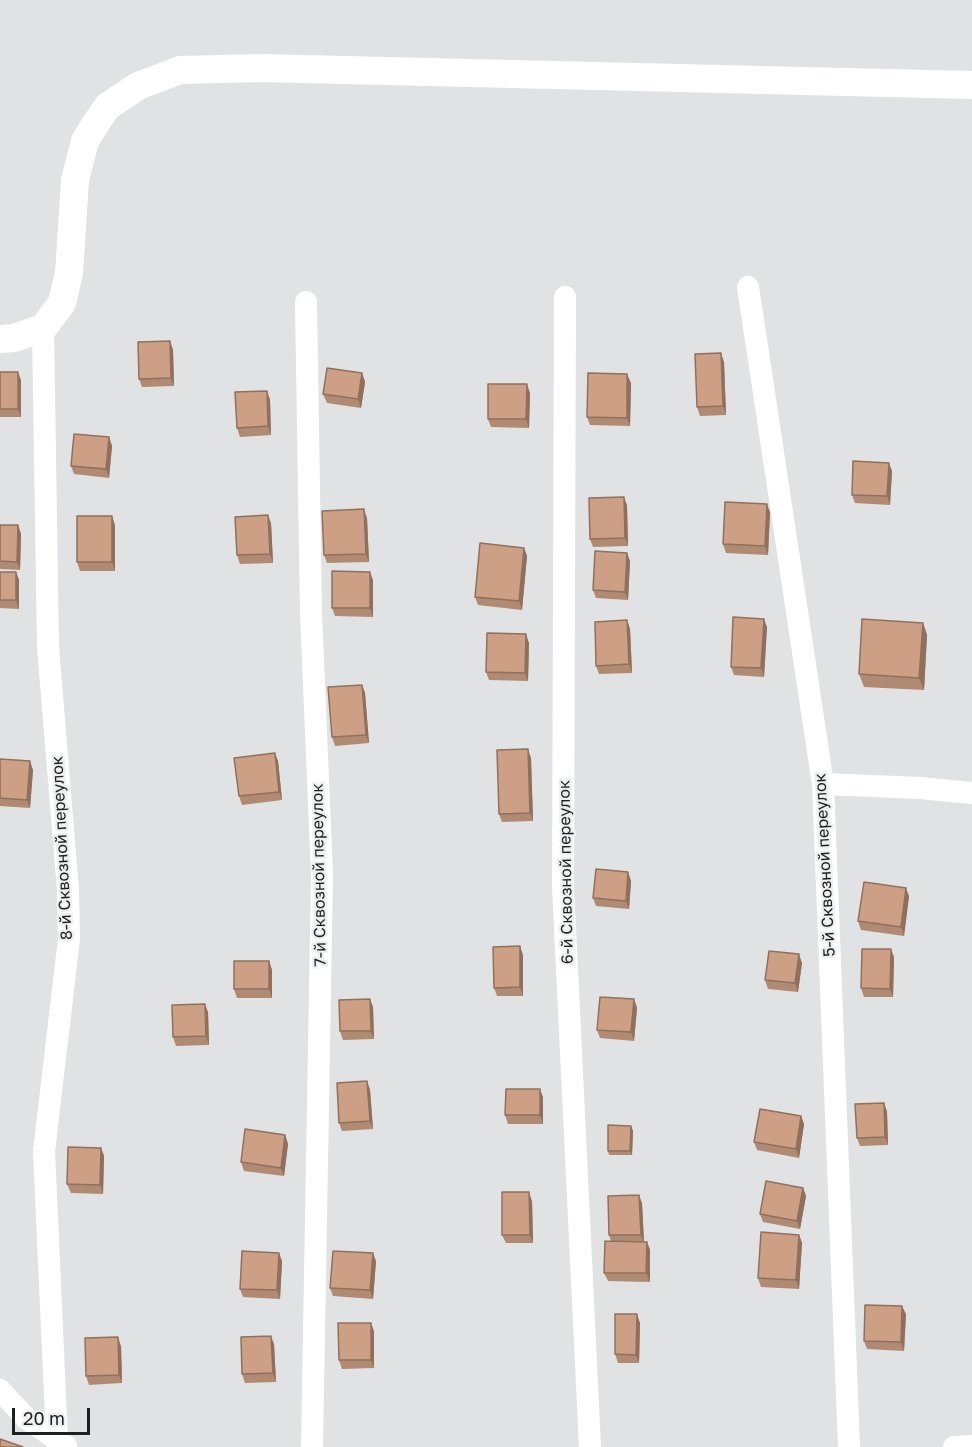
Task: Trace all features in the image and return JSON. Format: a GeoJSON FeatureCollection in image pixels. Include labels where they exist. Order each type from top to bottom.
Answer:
{"type":"FeatureCollection","features":[{"type":"Feature","properties":{"kind":"street"},"geometry":{"type":"LineString","coordinates":[[0,339],[14,338],[43,328],[62,303],[69,273],[75,180],[85,141],[108,106],[138,86],[180,70],[261,68],[972,85]]}},
{"type":"Feature","properties":{"kind":"street","name":"5-й Сквозной переулок"},"geometry":{"type":"LineString","coordinates":[[748,287],[823,784],[849,1447]]}},
{"type":"Feature","properties":{"kind":"street","name":"6-й Сквозной переулок"},"geometry":{"type":"LineString","coordinates":[[565,297],[564,886],[590,1447]]}},
{"type":"Feature","properties":{"kind":"street","name":"7-й Сквозной переулок"},"geometry":{"type":"LineString","coordinates":[[306,302],[311,613],[322,875],[312,1447]]}},
{"type":"Feature","properties":{"kind":"street","name":"8-й Сквозной переулок"},"geometry":{"type":"LineString","coordinates":[[43,328],[48,647],[68,890],[69,939],[44,1151],[62,1443]]}},
{"type":"Feature","properties":{"kind":"street"},"geometry":{"type":"LineString","coordinates":[[823,784],[920,788],[972,793]]}},
{"type":"Feature","properties":{"kind":"street"},"geometry":{"type":"LineString","coordinates":[[0,1390],[26,1418],[62,1443]]}},
{"type":"Feature","properties":{"kind":"street"},"geometry":{"type":"LineString","coordinates":[[954,1447],[972,1446]]}},
{"type":"Feature","properties":{"kind":"building"},"geometry":{"type":"Polygon","coordinates":[[[170,341],[171,378],[139,379],[138,342],[170,341]]]}},
{"type":"Feature","properties":{"kind":"building"},"geometry":{"type":"Polygon","coordinates":[[[721,353],[723,406],[697,407],[695,354],[721,353]]]}},
{"type":"Feature","properties":{"kind":"building"},"geometry":{"type":"Polygon","coordinates":[[[327,368],[362,373],[358,399],[323,394],[327,368]]]}},
{"type":"Feature","properties":{"kind":"building"},"geometry":{"type":"Polygon","coordinates":[[[0,372],[18,372],[18,409],[0,409],[0,372]]]}},
{"type":"Feature","properties":{"kind":"building"},"geometry":{"type":"Polygon","coordinates":[[[588,373],[627,374],[627,418],[587,417],[588,373]]]}},
{"type":"Feature","properties":{"kind":"building"},"geometry":{"type":"Polygon","coordinates":[[[488,384],[527,384],[526,419],[488,419],[488,384]]]}},
{"type":"Feature","properties":{"kind":"building"},"geometry":{"type":"Polygon","coordinates":[[[267,391],[268,426],[237,428],[235,392],[267,391]]]}},
{"type":"Feature","properties":{"kind":"building"},"geometry":{"type":"Polygon","coordinates":[[[74,434],[109,437],[106,469],[71,466],[74,434]]]}},
{"type":"Feature","properties":{"kind":"building"},"geometry":{"type":"Polygon","coordinates":[[[853,461],[889,463],[887,496],[852,495],[853,461]]]}},
{"type":"Feature","properties":{"kind":"building"},"geometry":{"type":"Polygon","coordinates":[[[624,497],[625,538],[590,539],[589,498],[624,497]]]}},
{"type":"Feature","properties":{"kind":"building"},"geometry":{"type":"Polygon","coordinates":[[[725,502],[767,504],[765,546],[723,544],[725,502]]]}},
{"type":"Feature","properties":{"kind":"building"},"geometry":{"type":"Polygon","coordinates":[[[364,509],[366,554],[324,555],[322,511],[364,509]]]}},
{"type":"Feature","properties":{"kind":"building"},"geometry":{"type":"Polygon","coordinates":[[[268,515],[270,554],[237,555],[235,517],[268,515]]]}},
{"type":"Feature","properties":{"kind":"building"},"geometry":{"type":"Polygon","coordinates":[[[77,516],[112,516],[112,562],[77,562],[77,516]]]}},
{"type":"Feature","properties":{"kind":"building"},"geometry":{"type":"Polygon","coordinates":[[[0,525],[18,525],[17,562],[0,561],[0,525]]]}},
{"type":"Feature","properties":{"kind":"building"},"geometry":{"type":"Polygon","coordinates":[[[480,543],[524,548],[519,601],[475,597],[480,543]]]}},
{"type":"Feature","properties":{"kind":"building"},"geometry":{"type":"Polygon","coordinates":[[[595,551],[627,553],[625,592],[593,590],[595,551]]]}},
{"type":"Feature","properties":{"kind":"building"},"geometry":{"type":"Polygon","coordinates":[[[332,571],[370,572],[370,608],[332,608],[332,571]]]}},
{"type":"Feature","properties":{"kind":"building"},"geometry":{"type":"Polygon","coordinates":[[[0,572],[16,572],[16,600],[0,600],[0,572]]]}},
{"type":"Feature","properties":{"kind":"building"},"geometry":{"type":"Polygon","coordinates":[[[733,617],[764,619],[761,668],[731,667],[733,617]]]}},
{"type":"Feature","properties":{"kind":"building"},"geometry":{"type":"Polygon","coordinates":[[[862,619],[923,623],[919,678],[859,674],[862,619]]]}},
{"type":"Feature","properties":{"kind":"building"},"geometry":{"type":"Polygon","coordinates":[[[627,620],[629,664],[596,666],[595,622],[627,620]]]}},
{"type":"Feature","properties":{"kind":"building"},"geometry":{"type":"Polygon","coordinates":[[[487,633],[526,634],[525,673],[486,672],[487,633]]]}},
{"type":"Feature","properties":{"kind":"building"},"geometry":{"type":"Polygon","coordinates":[[[362,685],[366,735],[332,737],[328,687],[362,685]]]}},
{"type":"Feature","properties":{"kind":"building"},"geometry":{"type":"Polygon","coordinates":[[[528,749],[530,813],[499,814],[497,750],[528,749]]]}},
{"type":"Feature","properties":{"kind":"building"},"geometry":{"type":"Polygon","coordinates":[[[275,753],[279,792],[239,796],[234,758],[275,753]]]}},
{"type":"Feature","properties":{"kind":"building"},"geometry":{"type":"Polygon","coordinates":[[[0,759],[30,761],[27,800],[0,798],[0,759]]]}},
{"type":"Feature","properties":{"kind":"building"},"geometry":{"type":"Polygon","coordinates":[[[596,869],[628,872],[626,901],[593,898],[596,869]]]}},
{"type":"Feature","properties":{"kind":"building"},"geometry":{"type":"Polygon","coordinates":[[[864,882],[906,888],[901,927],[858,921],[864,882]]]}},
{"type":"Feature","properties":{"kind":"building"},"geometry":{"type":"Polygon","coordinates":[[[520,946],[520,987],[494,988],[493,947],[520,946]]]}},
{"type":"Feature","properties":{"kind":"building"},"geometry":{"type":"Polygon","coordinates":[[[862,949],[891,949],[890,989],[861,988],[862,949]]]}},
{"type":"Feature","properties":{"kind":"building"},"geometry":{"type":"Polygon","coordinates":[[[769,951],[799,954],[795,983],[765,980],[769,951]]]}},
{"type":"Feature","properties":{"kind":"building"},"geometry":{"type":"Polygon","coordinates":[[[234,961],[269,961],[269,989],[234,989],[234,961]]]}},
{"type":"Feature","properties":{"kind":"building"},"geometry":{"type":"Polygon","coordinates":[[[600,997],[634,999],[631,1032],[597,1030],[600,997]]]}},
{"type":"Feature","properties":{"kind":"building"},"geometry":{"type":"Polygon","coordinates":[[[370,999],[371,1031],[340,1031],[339,1000],[370,999]]]}},
{"type":"Feature","properties":{"kind":"building"},"geometry":{"type":"Polygon","coordinates":[[[205,1004],[206,1036],[173,1037],[172,1005],[205,1004]]]}},
{"type":"Feature","properties":{"kind":"building"},"geometry":{"type":"Polygon","coordinates":[[[367,1081],[370,1121],[339,1123],[337,1083],[367,1081]]]}},
{"type":"Feature","properties":{"kind":"building"},"geometry":{"type":"Polygon","coordinates":[[[506,1089],[540,1089],[540,1115],[505,1115],[506,1089]]]}},
{"type":"Feature","properties":{"kind":"building"},"geometry":{"type":"Polygon","coordinates":[[[884,1103],[885,1137],[857,1138],[855,1104],[884,1103]]]}},
{"type":"Feature","properties":{"kind":"building"},"geometry":{"type":"Polygon","coordinates":[[[760,1109],[801,1116],[796,1149],[754,1142],[760,1109]]]}},
{"type":"Feature","properties":{"kind":"building"},"geometry":{"type":"Polygon","coordinates":[[[608,1125],[631,1126],[630,1151],[608,1151],[608,1125]]]}},
{"type":"Feature","properties":{"kind":"building"},"geometry":{"type":"Polygon","coordinates":[[[245,1129],[285,1135],[281,1168],[241,1162],[245,1129]]]}},
{"type":"Feature","properties":{"kind":"building"},"geometry":{"type":"Polygon","coordinates":[[[68,1147],[101,1148],[100,1185],[67,1184],[68,1147]]]}},
{"type":"Feature","properties":{"kind":"building"},"geometry":{"type":"Polygon","coordinates":[[[766,1181],[803,1188],[797,1221],[760,1214],[766,1181]]]}},
{"type":"Feature","properties":{"kind":"building"},"geometry":{"type":"Polygon","coordinates":[[[502,1192],[529,1192],[530,1235],[502,1235],[502,1192]]]}},
{"type":"Feature","properties":{"kind":"building"},"geometry":{"type":"Polygon","coordinates":[[[639,1195],[641,1235],[609,1235],[608,1196],[639,1195]]]}},
{"type":"Feature","properties":{"kind":"building"},"geometry":{"type":"Polygon","coordinates":[[[761,1232],[799,1235],[796,1280],[758,1278],[761,1232]]]}},
{"type":"Feature","properties":{"kind":"building"},"geometry":{"type":"Polygon","coordinates":[[[605,1241],[647,1242],[646,1273],[604,1273],[605,1241]]]}},
{"type":"Feature","properties":{"kind":"building"},"geometry":{"type":"Polygon","coordinates":[[[242,1251],[279,1253],[277,1290],[240,1289],[242,1251]]]}},
{"type":"Feature","properties":{"kind":"building"},"geometry":{"type":"Polygon","coordinates":[[[333,1251],[373,1253],[370,1290],[330,1288],[333,1251]]]}},
{"type":"Feature","properties":{"kind":"building"},"geometry":{"type":"Polygon","coordinates":[[[865,1305],[902,1306],[901,1342],[864,1341],[865,1305]]]}},
{"type":"Feature","properties":{"kind":"building"},"geometry":{"type":"Polygon","coordinates":[[[615,1314],[637,1314],[636,1355],[615,1354],[615,1314]]]}},
{"type":"Feature","properties":{"kind":"building"},"geometry":{"type":"Polygon","coordinates":[[[338,1323],[371,1323],[371,1360],[339,1360],[338,1323]]]}},
{"type":"Feature","properties":{"kind":"building"},"geometry":{"type":"Polygon","coordinates":[[[271,1336],[273,1373],[242,1374],[241,1337],[271,1336]]]}},
{"type":"Feature","properties":{"kind":"building"},"geometry":{"type":"Polygon","coordinates":[[[118,1337],[119,1375],[86,1376],[85,1338],[118,1337]]]}},
{"type":"Feature","properties":{"kind":"building"},"geometry":{"type":"Polygon","coordinates":[[[0,1439],[23,1447],[0,1447],[0,1439]]]}}]}
